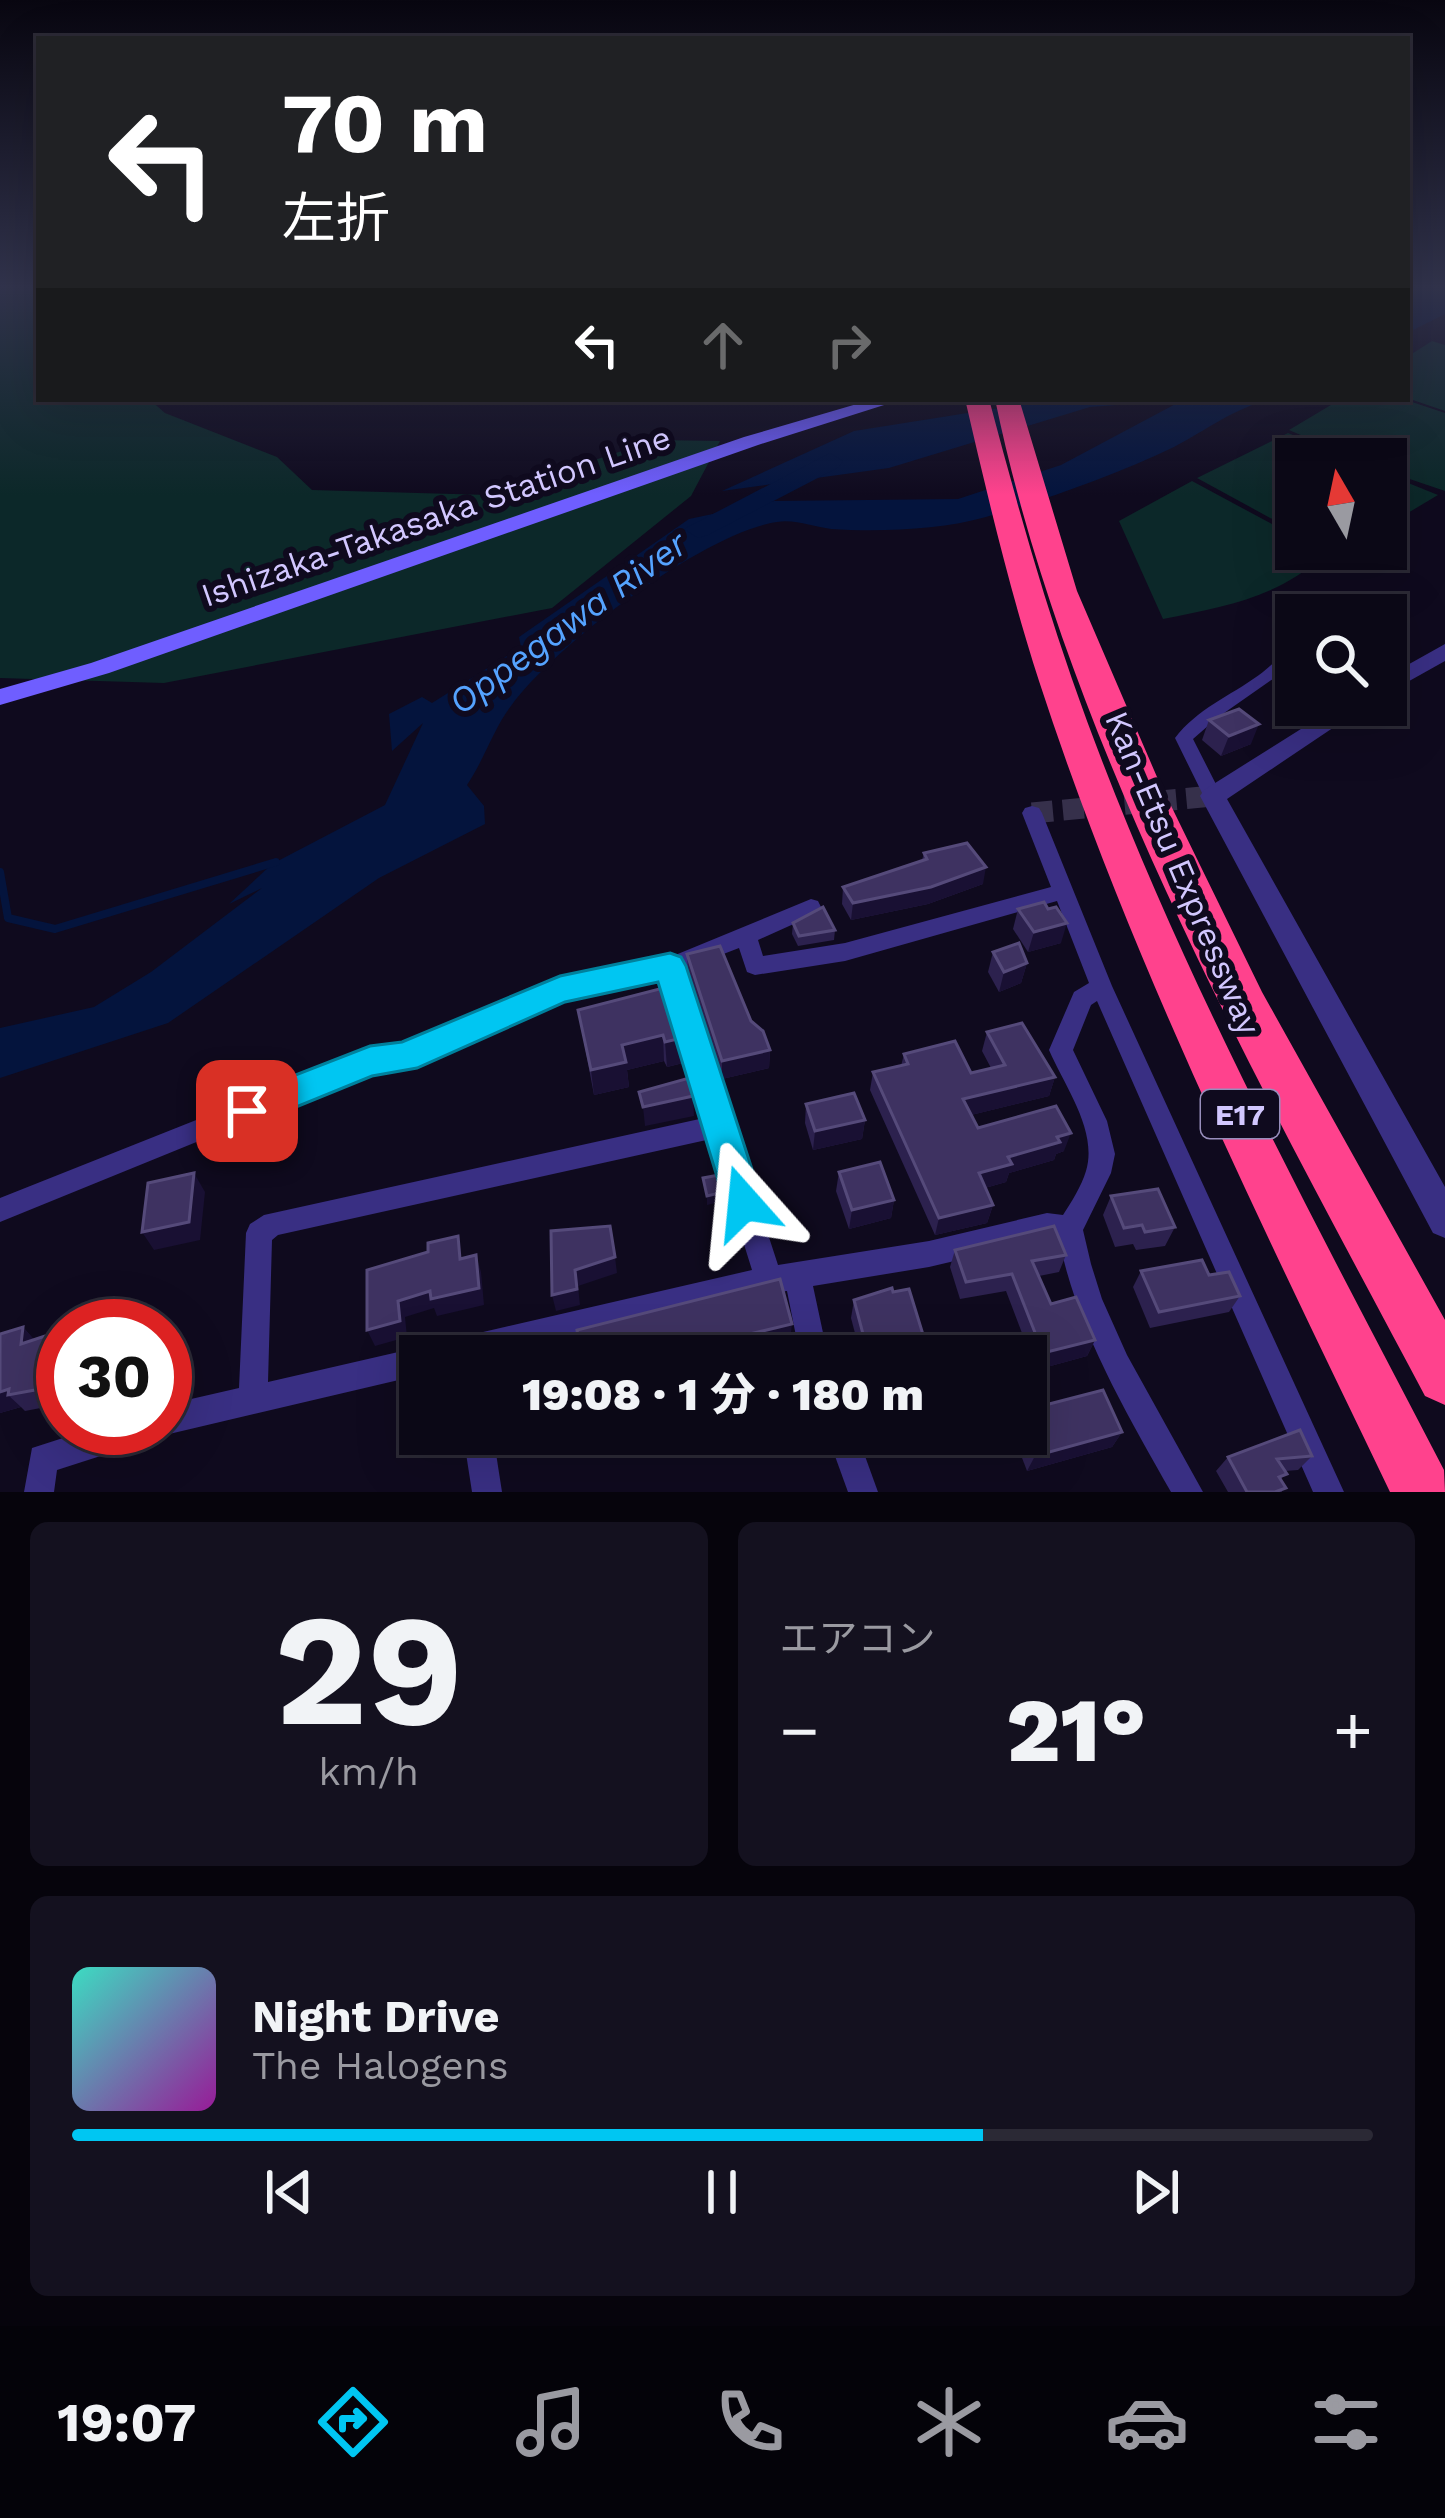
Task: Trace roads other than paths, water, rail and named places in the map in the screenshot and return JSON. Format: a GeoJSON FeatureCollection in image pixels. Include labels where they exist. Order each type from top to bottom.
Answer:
{"type":"FeatureCollection","features":[{"type":"Feature","properties":{"kind":"highway","name":"Kan-Etsu Expressway"},"geometry":{"type":"LineString","coordinates":[[978,402],[1010,540],[1091,722],[1221,1072],[1422,1492]]}},
{"type":"Feature","properties":{"kind":"highway","name":"Kan-Etsu Expressway"},"geometry":{"type":"LineString","coordinates":[[1008,402],[1091,722],[1445,1376]]}},
{"type":"Feature","properties":{"kind":"main road","name":"Ishizaka-Takasaka Station Line"},"geometry":{"type":"LineString","coordinates":[[2,696],[100,668],[751,441],[884,402]]}},
{"type":"Feature","properties":{"kind":"street"},"geometry":{"type":"LineString","coordinates":[[1407,674],[1445,651]]}},
{"type":"Feature","properties":{"kind":"street"},"geometry":{"type":"LineString","coordinates":[[1275,673],[1200,719],[1184,738],[1445,1221]]}},
{"type":"Feature","properties":{"kind":"street"},"geometry":{"type":"LineString","coordinates":[[1213,796],[1322,726]]}},
{"type":"Feature","properties":{"kind":"street"},"geometry":{"type":"LineString","coordinates":[[1031,813],[1101,986],[1329,1492]]}},
{"type":"Feature","properties":{"kind":"street"},"geometry":{"type":"LineString","coordinates":[[746,936],[755,966],[845,952],[1063,892]]}},
{"type":"Feature","properties":{"kind":"street"},"geometry":{"type":"LineString","coordinates":[[0,1210],[370,1061],[404,1057],[560,990],[670,966],[811,908]]}},
{"type":"Feature","properties":{"kind":"street"},"geometry":{"type":"LineString","coordinates":[[670,966],[719,1126],[806,1335]]}},
{"type":"Feature","properties":{"kind":"street"},"geometry":{"type":"LineString","coordinates":[[1101,986],[1082,998],[1061,1050],[1102,1137],[1104,1157],[1100,1179],[1070,1229],[1075,1261],[1116,1365],[1188,1492]]}},
{"type":"Feature","properties":{"kind":"street"},"geometry":{"type":"LineString","coordinates":[[254,1399],[259,1233],[272,1224],[719,1126]]}},
{"type":"Feature","properties":{"kind":"street"},"geometry":{"type":"LineString","coordinates":[[538,1335],[783,1278],[1047,1226],[1070,1229]]}},
{"type":"Feature","properties":{"kind":"street"},"geometry":{"type":"LineString","coordinates":[[192,1414],[399,1365]]}},
{"type":"Feature","properties":{"kind":"street"},"geometry":{"type":"LineString","coordinates":[[39,1492],[43,1459],[56,1455]]}},
{"type":"Feature","properties":{"kind":"street"},"geometry":{"type":"LineString","coordinates":[[482,1455],[488,1492]]}},
{"type":"Feature","properties":{"kind":"street"},"geometry":{"type":"LineString","coordinates":[[850,1455],[863,1492]]}},
{"type":"Feature","properties":{"kind":"water"},"geometry":{"type":"Polygon","coordinates":[[[1037,402],[1156,402],[1090,407],[889,468],[722,491],[854,431],[1037,402]]]}},
{"type":"Feature","properties":{"kind":"water"},"geometry":{"type":"Polygon","coordinates":[[[1179,402],[1260,402],[1128,468],[986,517],[889,530],[777,522],[711,547],[595,624],[511,706],[467,785],[484,806],[485,824],[379,878],[168,1023],[0,1078],[0,1028],[94,1007],[151,972],[262,888],[229,904],[272,864],[385,805],[423,723],[392,751],[389,714],[422,697],[432,703],[521,647],[519,637],[689,519],[774,501],[958,499],[1061,465],[1179,402]]]}},
{"type":"Feature","properties":{"kind":"waterway","name":"Oppegawa River"},"geometry":{"type":"LineString","coordinates":[[698,529],[830,461]]}},
{"type":"Feature","properties":{"kind":"waterway"},"geometry":{"type":"LineString","coordinates":[[0,872],[8,918],[55,929],[276,862]]}},
{"type":"Feature","properties":{"kind":"tunnel"},"geometry":{"type":"LineString","coordinates":[[1032,813],[1213,796]]}}]}
